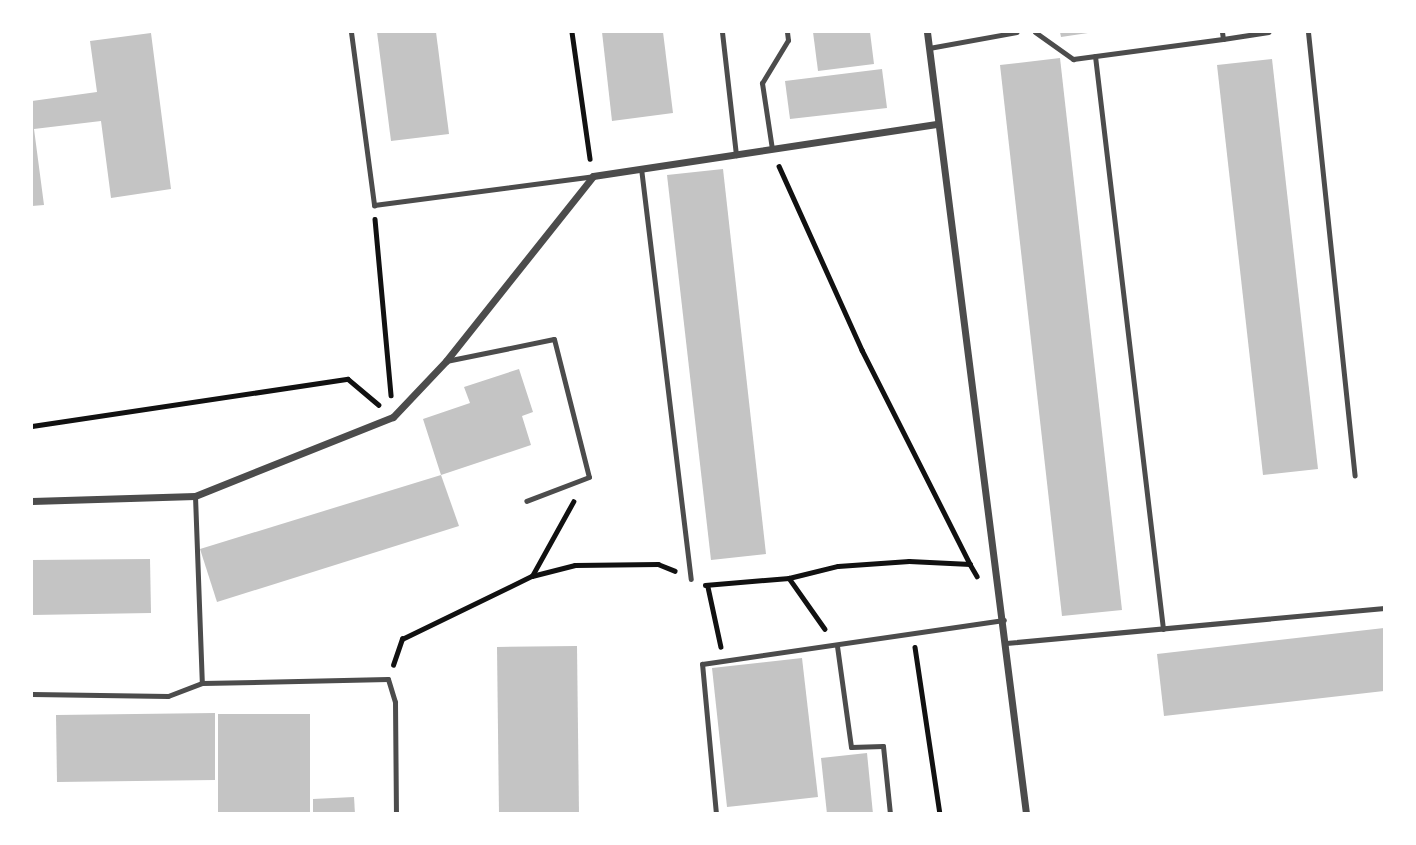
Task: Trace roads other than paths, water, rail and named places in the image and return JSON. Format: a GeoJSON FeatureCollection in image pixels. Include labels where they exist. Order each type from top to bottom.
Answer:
{"type":"FeatureCollection","features":[{"type":"Feature","properties":{"kind":"street"},"geometry":{"type":"LineString","coordinates":[[927,32],[1004,620],[1026,814]]}},
{"type":"Feature","properties":{"kind":"street"},"geometry":{"type":"LineString","coordinates":[[32,501],[195,496],[393,417],[446,361],[593,176],[938,124]]}},
{"type":"Feature","properties":{"kind":"lane"},"geometry":{"type":"LineString","coordinates":[[351,32],[374,205],[593,176]]}},
{"type":"Feature","properties":{"kind":"lane"},"geometry":{"type":"LineString","coordinates":[[722,32],[736,155]]}},
{"type":"Feature","properties":{"kind":"lane"},"geometry":{"type":"LineString","coordinates":[[772,149],[762,83],[788,40],[788,32]]}},
{"type":"Feature","properties":{"kind":"lane"},"geometry":{"type":"LineString","coordinates":[[929,48],[1017,32]]}},
{"type":"Feature","properties":{"kind":"lane"},"geometry":{"type":"LineString","coordinates":[[1035,32],[1073,60],[1268,32]]}},
{"type":"Feature","properties":{"kind":"lane"},"geometry":{"type":"LineString","coordinates":[[1222,32],[1223,39]]}},
{"type":"Feature","properties":{"kind":"lane"},"geometry":{"type":"LineString","coordinates":[[1308,32],[1355,476]]}},
{"type":"Feature","properties":{"kind":"lane"},"geometry":{"type":"LineString","coordinates":[[1095,56],[1163,629]]}},
{"type":"Feature","properties":{"kind":"lane"},"geometry":{"type":"LineString","coordinates":[[641,169],[691,579]]}},
{"type":"Feature","properties":{"kind":"lane"},"geometry":{"type":"LineString","coordinates":[[446,361],[554,339],[589,477],[526,501]]}},
{"type":"Feature","properties":{"kind":"lane"},"geometry":{"type":"LineString","coordinates":[[195,496],[202,683]]}},
{"type":"Feature","properties":{"kind":"lane"},"geometry":{"type":"LineString","coordinates":[[1006,643],[1384,608]]}},
{"type":"Feature","properties":{"kind":"lane"},"geometry":{"type":"LineString","coordinates":[[716,814],[702,664],[914,636],[1004,620]]}},
{"type":"Feature","properties":{"kind":"lane"},"geometry":{"type":"LineString","coordinates":[[837,646],[851,747],[883,746],[890,814]]}},
{"type":"Feature","properties":{"kind":"lane"},"geometry":{"type":"LineString","coordinates":[[32,694],[168,695],[202,683],[388,680],[396,702],[396,814]]}}]}
